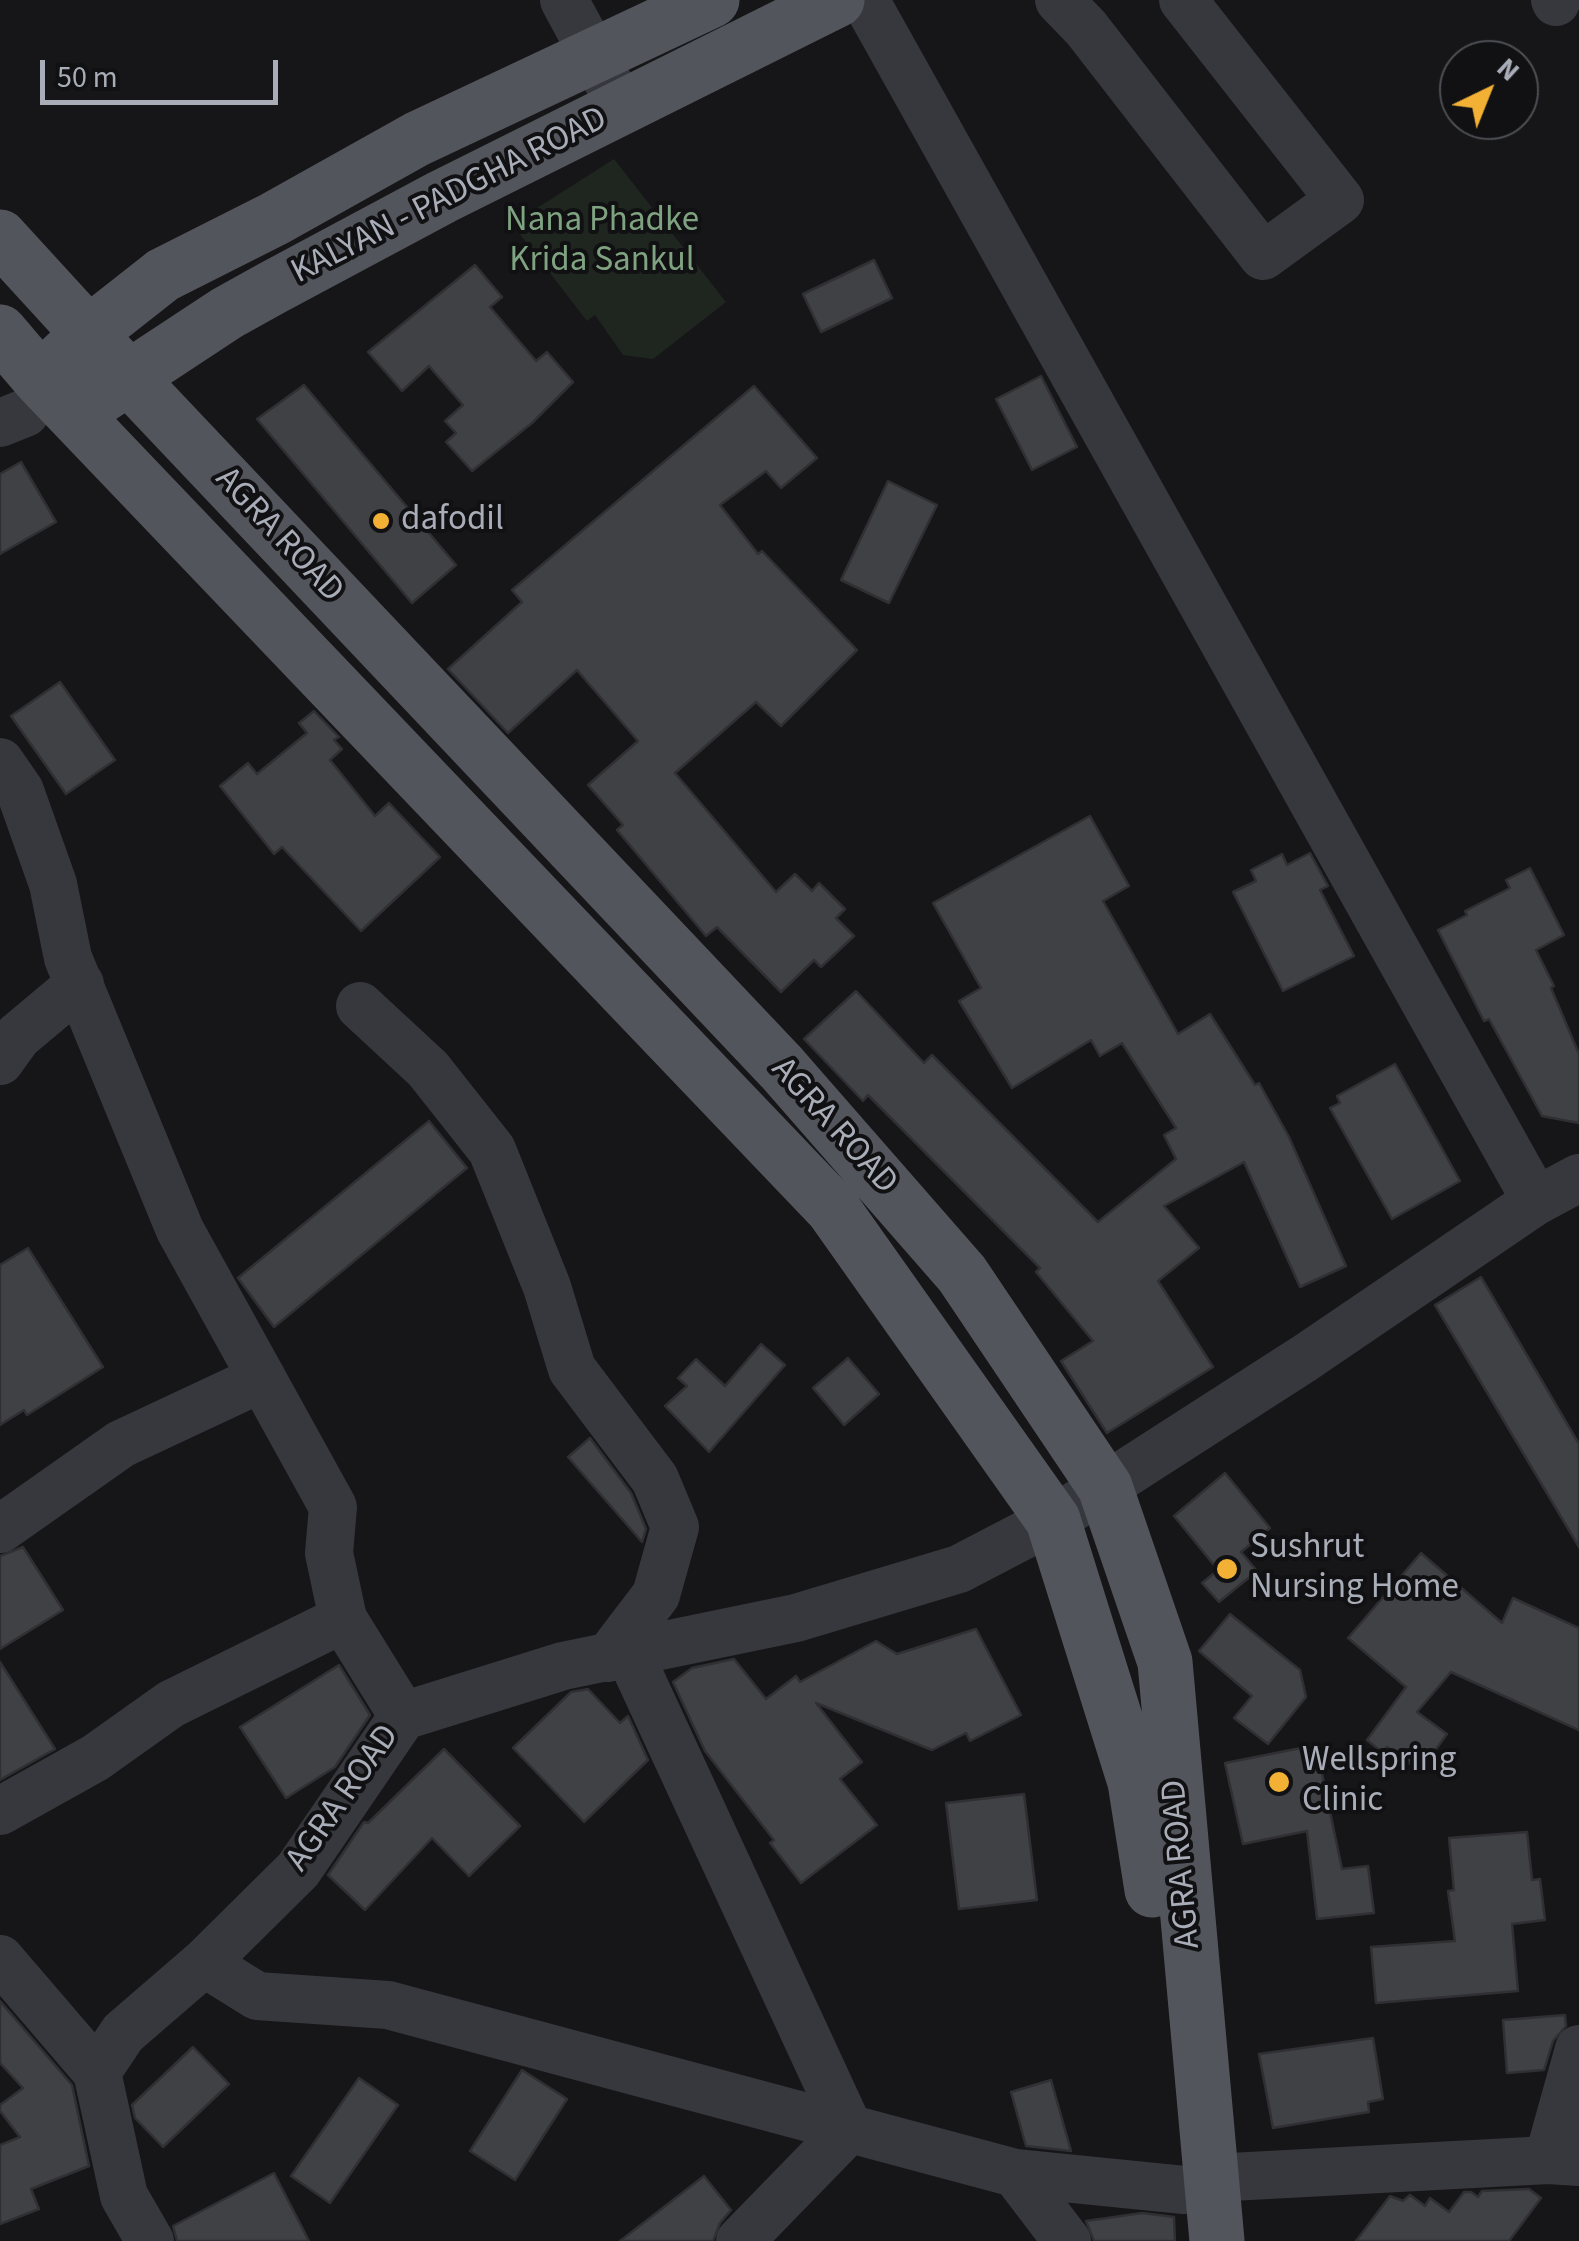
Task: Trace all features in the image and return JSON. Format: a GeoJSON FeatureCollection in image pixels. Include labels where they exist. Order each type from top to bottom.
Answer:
{"type":"FeatureCollection","features":[{"type":"Feature","properties":{"kind":"main road","name":"KALYAN - PADGHA ROAD"},"geometry":{"type":"LineString","coordinates":[[35,407],[88,334],[164,275],[417,140],[712,0]]}},
{"type":"Feature","properties":{"kind":"main road","name":"KALYAN - PADGHA ROAD"},"geometry":{"type":"LineString","coordinates":[[35,407],[129,378],[227,313],[442,197],[836,0]]}},
{"type":"Feature","properties":{"kind":"main road"},"geometry":{"type":"LineString","coordinates":[[417,140],[442,197]]}},
{"type":"Feature","properties":{"kind":"main road","name":"AGRA ROAD"},"geometry":{"type":"LineString","coordinates":[[0,237],[794,1083],[962,1274],[1105,1487],[1165,1662],[1194,2203]]}},
{"type":"Feature","properties":{"kind":"main road","name":"AGRA ROAD"},"geometry":{"type":"LineString","coordinates":[[0,332],[35,407],[832,1209],[1053,1520],[1135,1782],[1167,1987],[1194,2203],[1217,2241]]}},
{"type":"Feature","properties":{"kind":"street"},"geometry":{"type":"LineString","coordinates":[[564,0],[623,108]]}},
{"type":"Feature","properties":{"kind":"street"},"geometry":{"type":"LineString","coordinates":[[865,0],[1536,1200]]}},
{"type":"Feature","properties":{"kind":"street"},"geometry":{"type":"LineString","coordinates":[[1060,0],[1263,256],[1340,200],[1183,0]]}},
{"type":"Feature","properties":{"kind":"street","name":"AGRA ROAD"},"geometry":{"type":"LineString","coordinates":[[0,762],[20,791],[54,884],[68,958],[180,1230],[333,1508],[329,1553],[343,1619],[403,1716],[298,1870],[204,1963],[123,2034],[97,2072]]}},
{"type":"Feature","properties":{"kind":"street"},"geometry":{"type":"LineString","coordinates":[[0,1061],[18,1036],[80,984]]}},
{"type":"Feature","properties":{"kind":"street"},"geometry":{"type":"LineString","coordinates":[[360,1006],[428,1069],[492,1150],[547,1288],[572,1369],[655,1479],[675,1527],[656,1595],[618,1655]]}},
{"type":"Feature","properties":{"kind":"street"},"geometry":{"type":"LineString","coordinates":[[403,1716],[563,1666],[796,1618],[960,1569],[1053,1520],[1305,1358],[1536,1200],[1579,1178]]}},
{"type":"Feature","properties":{"kind":"street"},"geometry":{"type":"LineString","coordinates":[[0,1529],[121,1444],[262,1378]]}},
{"type":"Feature","properties":{"kind":"street"},"geometry":{"type":"LineString","coordinates":[[0,1811],[95,1758],[171,1704],[343,1619]]}},
{"type":"Feature","properties":{"kind":"street"},"geometry":{"type":"LineString","coordinates":[[618,1655],[849,2129]]}},
{"type":"Feature","properties":{"kind":"street"},"geometry":{"type":"LineString","coordinates":[[0,1959],[97,2072],[133,2235]]}},
{"type":"Feature","properties":{"kind":"street"},"geometry":{"type":"LineString","coordinates":[[204,1963],[257,1996],[388,2005],[1015,2173],[1194,2203],[1563,2161],[1579,2048]]}},
{"type":"Feature","properties":{"kind":"street"},"geometry":{"type":"LineString","coordinates":[[740,2241],[849,2129]]}},
{"type":"Feature","properties":{"kind":"street"},"geometry":{"type":"LineString","coordinates":[[1015,2173],[1067,2241]]}},
{"type":"Feature","properties":{"kind":"green space","name":"Nana Phadke Krida Sankul"},"geometry":{"type":"Polygon","coordinates":[[[614,159],[726,302],[653,359],[623,355],[595,315],[587,321],[512,224],[614,159]]]}},
{"type":"Feature","properties":{"kind":"building"},"geometry":{"type":"Polygon","coordinates":[[[874,260],[892,298],[821,332],[803,294],[874,260]]]}},
{"type":"Feature","properties":{"kind":"building"},"geometry":{"type":"Polygon","coordinates":[[[475,265],[502,297],[490,307],[536,361],[547,352],[573,382],[532,423],[472,471],[446,442],[456,433],[445,421],[463,405],[429,366],[402,391],[368,352],[475,265]]]}},
{"type":"Feature","properties":{"kind":"building"},"geometry":{"type":"Polygon","coordinates":[[[1041,376],[1077,447],[1032,470],[996,399],[1041,376]]]}},
{"type":"Feature","properties":{"kind":"building","name":"dafodil"},"geometry":{"type":"Polygon","coordinates":[[[304,385],[456,565],[412,603],[257,419],[304,385]]]}},
{"type":"Feature","properties":{"kind":"building"},"geometry":{"type":"Polygon","coordinates":[[[754,386],[817,458],[781,488],[766,471],[720,505],[758,554],[762,551],[857,650],[781,726],[756,702],[675,773],[776,892],[795,874],[812,891],[819,883],[845,909],[836,918],[854,936],[821,967],[814,960],[781,992],[717,927],[706,936],[617,830],[623,825],[588,785],[638,741],[577,670],[508,733],[448,669],[522,602],[512,590],[754,386]]]}},
{"type":"Feature","properties":{"kind":"building"},"geometry":{"type":"Polygon","coordinates":[[[21,462],[56,522],[0,554],[0,474],[21,462]]]}},
{"type":"Feature","properties":{"kind":"building"},"geometry":{"type":"Polygon","coordinates":[[[888,481],[937,505],[889,603],[841,580],[888,481]]]}},
{"type":"Feature","properties":{"kind":"building"},"geometry":{"type":"Polygon","coordinates":[[[60,682],[115,760],[66,794],[11,716],[60,682]]]}},
{"type":"Feature","properties":{"kind":"building"},"geometry":{"type":"Polygon","coordinates":[[[314,711],[339,737],[334,740],[342,749],[330,760],[375,816],[389,803],[440,857],[361,931],[282,847],[274,854],[220,786],[248,763],[257,774],[307,733],[299,723],[314,711]]]}},
{"type":"Feature","properties":{"kind":"building"},"geometry":{"type":"Polygon","coordinates":[[[1090,816],[1129,886],[1103,901],[1178,1034],[1210,1014],[1255,1085],[1259,1083],[1289,1137],[1346,1266],[1300,1287],[1244,1162],[1164,1206],[1199,1248],[1158,1281],[1213,1367],[1107,1433],[1061,1361],[1093,1341],[1036,1272],[1040,1268],[868,1095],[863,1101],[804,1039],[856,991],[924,1063],[932,1055],[1098,1222],[1176,1159],[1164,1135],[1176,1128],[1122,1043],[1100,1056],[1091,1040],[1012,1088],[959,1001],[981,988],[933,903],[1090,816]]]}},
{"type":"Feature","properties":{"kind":"building"},"geometry":{"type":"Polygon","coordinates":[[[1310,853],[1328,886],[1320,890],[1354,956],[1283,991],[1233,892],[1256,881],[1251,870],[1282,854],[1287,865],[1310,853]]]}},
{"type":"Feature","properties":{"kind":"building"},"geometry":{"type":"Polygon","coordinates":[[[1530,868],[1564,935],[1536,950],[1579,1054],[1579,1123],[1542,1116],[1489,1019],[1484,1021],[1438,930],[1510,888],[1506,880],[1530,868]]]}},
{"type":"Feature","properties":{"kind":"building"},"geometry":{"type":"Polygon","coordinates":[[[1395,1064],[1460,1181],[1392,1219],[1330,1108],[1340,1103],[1337,1096],[1395,1064]]]}},
{"type":"Feature","properties":{"kind":"building"},"geometry":{"type":"Polygon","coordinates":[[[429,1121],[467,1168],[274,1327],[238,1278],[429,1121]]]}},
{"type":"Feature","properties":{"kind":"building"},"geometry":{"type":"Polygon","coordinates":[[[28,1248],[103,1367],[27,1415],[24,1410],[0,1425],[0,1265],[28,1248]]]}},
{"type":"Feature","properties":{"kind":"building"},"geometry":{"type":"Polygon","coordinates":[[[1481,1277],[1579,1444],[1579,1547],[1435,1305],[1481,1277]]]}},
{"type":"Feature","properties":{"kind":"building"},"geometry":{"type":"Polygon","coordinates":[[[761,1344],[785,1365],[709,1452],[665,1406],[687,1386],[678,1378],[696,1359],[725,1386],[761,1344]]]}},
{"type":"Feature","properties":{"kind":"building"},"geometry":{"type":"Polygon","coordinates":[[[848,1358],[879,1394],[844,1425],[813,1388],[848,1358]]]}},
{"type":"Feature","properties":{"kind":"building"},"geometry":{"type":"Polygon","coordinates":[[[590,1438],[631,1493],[646,1529],[642,1542],[568,1457],[590,1438]]]}},
{"type":"Feature","properties":{"kind":"building"},"geometry":{"type":"Polygon","coordinates":[[[1225,1473],[1270,1528],[1241,1552],[1257,1571],[1219,1602],[1202,1583],[1218,1570],[1174,1516],[1225,1473]]]}},
{"type":"Feature","properties":{"kind":"building"},"geometry":{"type":"Polygon","coordinates":[[[23,1547],[63,1610],[0,1649],[0,1556],[23,1547]]]}},
{"type":"Feature","properties":{"kind":"building"},"geometry":{"type":"Polygon","coordinates":[[[1421,1553],[1502,1623],[1513,1598],[1579,1628],[1579,1730],[1451,1672],[1417,1712],[1447,1734],[1420,1771],[1387,1747],[1382,1752],[1367,1740],[1406,1687],[1348,1638],[1421,1553]]]}},
{"type":"Feature","properties":{"kind":"building"},"geometry":{"type":"Polygon","coordinates":[[[1230,1614],[1300,1670],[1306,1697],[1268,1744],[1234,1718],[1252,1696],[1199,1651],[1230,1614]]]}},
{"type":"Feature","properties":{"kind":"building"},"geometry":{"type":"Polygon","coordinates":[[[976,1629],[1021,1715],[970,1741],[966,1733],[932,1750],[816,1703],[862,1762],[840,1779],[877,1825],[801,1883],[770,1843],[774,1840],[705,1751],[673,1682],[692,1668],[734,1659],[766,1699],[796,1676],[800,1682],[876,1641],[897,1654],[976,1629]]]}},
{"type":"Feature","properties":{"kind":"building"},"geometry":{"type":"Polygon","coordinates":[[[0,1662],[55,1749],[0,1780],[0,1662]]]}},
{"type":"Feature","properties":{"kind":"building"},"geometry":{"type":"Polygon","coordinates":[[[339,1665],[370,1715],[335,1767],[286,1798],[240,1727],[339,1665]]]}},
{"type":"Feature","properties":{"kind":"building"},"geometry":{"type":"Polygon","coordinates":[[[588,1689],[620,1723],[628,1716],[648,1760],[584,1822],[513,1748],[571,1692],[588,1689]]]}},
{"type":"Feature","properties":{"kind":"building"},"geometry":{"type":"Polygon","coordinates":[[[1316,1745],[1342,1869],[1368,1866],[1374,1913],[1317,1919],[1307,1831],[1243,1844],[1225,1763],[1316,1745]]]}},
{"type":"Feature","properties":{"kind":"building"},"geometry":{"type":"Polygon","coordinates":[[[444,1749],[520,1826],[469,1876],[432,1838],[365,1910],[328,1875],[364,1822],[368,1823],[444,1749]]]}},
{"type":"Feature","properties":{"kind":"building"},"geometry":{"type":"Polygon","coordinates":[[[1024,1794],[1037,1900],[959,1909],[946,1803],[1024,1794]]]}},
{"type":"Feature","properties":{"kind":"building"},"geometry":{"type":"Polygon","coordinates":[[[1527,1832],[1532,1880],[1540,1879],[1545,1920],[1512,1924],[1518,1991],[1376,2003],[1371,1947],[1455,1941],[1448,1891],[1454,1890],[1449,1838],[1527,1832]]]}},
{"type":"Feature","properties":{"kind":"building"},"geometry":{"type":"Polygon","coordinates":[[[0,2001],[72,2085],[89,2166],[31,2189],[39,2209],[0,2224],[0,2145],[20,2137],[0,2111],[0,2105],[23,2088],[0,2063],[0,2001]]]}},
{"type":"Feature","properties":{"kind":"building"},"geometry":{"type":"Polygon","coordinates":[[[1565,2015],[1566,2026],[1553,2041],[1544,2070],[1507,2073],[1503,2020],[1565,2015]]]}},
{"type":"Feature","properties":{"kind":"building"},"geometry":{"type":"Polygon","coordinates":[[[1373,2038],[1383,2099],[1368,2102],[1369,2112],[1273,2128],[1259,2054],[1373,2038]]]}},
{"type":"Feature","properties":{"kind":"building"},"geometry":{"type":"Polygon","coordinates":[[[193,2047],[229,2084],[163,2147],[135,2118],[132,2105],[193,2047]]]}},
{"type":"Feature","properties":{"kind":"building"},"geometry":{"type":"Polygon","coordinates":[[[522,2070],[567,2099],[515,2180],[470,2151],[522,2070]]]}},
{"type":"Feature","properties":{"kind":"building"},"geometry":{"type":"Polygon","coordinates":[[[359,2078],[398,2105],[330,2203],[291,2176],[359,2078]]]}},
{"type":"Feature","properties":{"kind":"building"},"geometry":{"type":"Polygon","coordinates":[[[1051,2080],[1071,2151],[1026,2146],[1011,2092],[1051,2080]]]}},
{"type":"Feature","properties":{"kind":"building"},"geometry":{"type":"Polygon","coordinates":[[[274,2173],[309,2241],[177,2241],[173,2226],[274,2173]]]}},
{"type":"Feature","properties":{"kind":"building"},"geometry":{"type":"Polygon","coordinates":[[[704,2176],[731,2210],[713,2241],[620,2241],[704,2176]]]}},
{"type":"Feature","properties":{"kind":"building"},"geometry":{"type":"Polygon","coordinates":[[[1529,2189],[1541,2198],[1509,2241],[1356,2241],[1390,2196],[1403,2201],[1410,2195],[1425,2206],[1430,2198],[1449,2212],[1464,2192],[1478,2197],[1482,2191],[1529,2189]]]}},
{"type":"Feature","properties":{"kind":"building"},"geometry":{"type":"Polygon","coordinates":[[[1142,2213],[1174,2217],[1175,2241],[1094,2241],[1086,2221],[1142,2213]]]}},
{"type":"Feature","properties":{"kind":"place","name":"dafodil"},"geometry":{"type":"Point","coordinates":[381,521]}},
{"type":"Feature","properties":{"kind":"place","name":"Sushrut Nursing Home"},"geometry":{"type":"Point","coordinates":[1227,1569]}},
{"type":"Feature","properties":{"kind":"place","name":"Wellspring Clinic"},"geometry":{"type":"Point","coordinates":[1279,1782]}}]}
